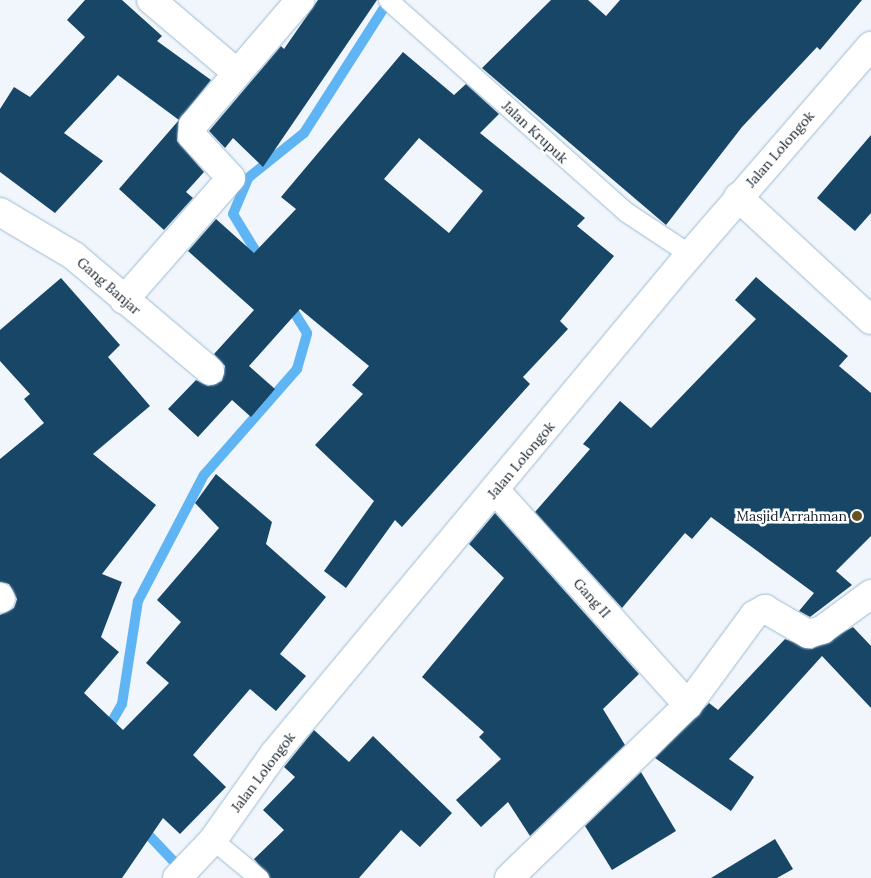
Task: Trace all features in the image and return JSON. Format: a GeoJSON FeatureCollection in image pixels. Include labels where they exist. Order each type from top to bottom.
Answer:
{"type":"FeatureCollection","features":[{"type":"Feature","properties":{"kind":"street"},"geometry":{"type":"LineString","coordinates":[[151,0],[237,73]]}},
{"type":"Feature","properties":{"kind":"street"},"geometry":{"type":"LineString","coordinates":[[124,300],[231,178],[191,132],[237,73],[300,0]]}},
{"type":"Feature","properties":{"kind":"street","name":"Jalan Lolongok"},"geometry":{"type":"LineString","coordinates":[[177,878],[213,840],[274,754],[496,491],[738,197],[871,46]]}},
{"type":"Feature","properties":{"kind":"street"},"geometry":{"type":"LineString","coordinates":[[738,197],[871,320]]}},
{"type":"Feature","properties":{"kind":"street","name":"Gang Banjar"},"geometry":{"type":"LineString","coordinates":[[0,212],[74,256],[210,371]]}},
{"type":"Feature","properties":{"kind":"street","name":"Gang II"},"geometry":{"type":"LineString","coordinates":[[496,491],[688,705]]}},
{"type":"Feature","properties":{"kind":"street"},"geometry":{"type":"LineString","coordinates":[[509,878],[688,705],[754,615],[765,609],[808,634],[822,630],[871,594]]}},
{"type":"Feature","properties":{"kind":"lane","name":"Jalan Krupuk"},"geometry":{"type":"LineString","coordinates":[[395,6],[626,212],[691,255]]}},
{"type":"Feature","properties":{"kind":"lane"},"geometry":{"type":"LineString","coordinates":[[213,840],[259,878]]}},
{"type":"Feature","properties":{"kind":"building"},"geometry":{"type":"Polygon","coordinates":[[[85,0],[122,0],[162,36],[157,41],[211,80],[179,120],[118,75],[64,133],[103,161],[55,213],[0,172],[0,109],[14,87],[30,97],[85,37],[67,20],[85,0]]]}},
{"type":"Feature","properties":{"kind":"building"},"geometry":{"type":"Polygon","coordinates":[[[318,0],[377,0],[263,167],[233,138],[225,148],[209,131],[281,46],[284,49],[318,0]]]}},
{"type":"Feature","properties":{"kind":"building"},"geometry":{"type":"Polygon","coordinates":[[[551,0],[588,0],[606,16],[620,0],[862,0],[820,50],[817,47],[742,127],[666,225],[482,68],[551,0]]]}},
{"type":"Feature","properties":{"kind":"building"},"geometry":{"type":"Polygon","coordinates":[[[403,52],[454,95],[466,84],[499,114],[480,133],[585,218],[577,226],[614,256],[560,321],[568,329],[523,377],[530,384],[402,527],[395,520],[346,588],[324,571],[374,501],[315,445],[363,394],[352,385],[369,366],[300,309],[249,366],[275,389],[251,417],[232,400],[198,437],[168,409],[196,380],[208,386],[222,381],[225,366],[214,354],[254,310],[188,251],[216,219],[254,253],[296,209],[281,197],[403,52]],[[419,138],[384,179],[449,233],[483,191],[419,138]]]}},
{"type":"Feature","properties":{"kind":"building"},"geometry":{"type":"Polygon","coordinates":[[[179,120],[177,141],[204,172],[186,192],[193,198],[164,230],[119,189],[179,120]]]}},
{"type":"Feature","properties":{"kind":"building"},"geometry":{"type":"Polygon","coordinates":[[[871,135],[871,213],[855,231],[817,198],[871,135]]]}},
{"type":"Feature","properties":{"kind":"building"},"geometry":{"type":"Polygon","coordinates":[[[756,277],[848,356],[839,366],[871,393],[871,536],[836,571],[852,585],[810,617],[799,611],[814,593],[711,517],[692,539],[685,533],[622,608],[535,512],[590,449],[583,444],[620,401],[651,428],[756,319],[735,300],[756,277]]]}},
{"type":"Feature","properties":{"kind":"building"},"geometry":{"type":"Polygon","coordinates":[[[61,278],[120,345],[108,357],[150,406],[93,454],[156,505],[102,574],[122,582],[101,637],[119,652],[84,693],[123,730],[169,683],[146,663],[181,622],[157,600],[219,528],[195,503],[216,474],[272,522],[266,544],[326,597],[280,654],[306,676],[276,711],[250,689],[193,755],[226,787],[180,834],[163,818],[122,878],[0,878],[0,615],[14,608],[17,599],[9,584],[0,582],[0,459],[44,423],[24,399],[30,394],[0,361],[0,330],[61,278]]]}},
{"type":"Feature","properties":{"kind":"building"},"geometry":{"type":"Polygon","coordinates":[[[495,513],[639,674],[603,709],[625,745],[530,836],[508,802],[481,827],[456,800],[501,759],[479,737],[484,732],[422,677],[504,578],[469,544],[495,513]]]}},
{"type":"Feature","properties":{"kind":"building"},"geometry":{"type":"Polygon","coordinates":[[[853,627],[871,646],[871,708],[822,656],[729,759],[754,777],[731,811],[655,758],[709,703],[718,710],[785,639],[812,649],[853,627]]]}},
{"type":"Feature","properties":{"kind":"building"},"geometry":{"type":"Polygon","coordinates":[[[314,730],[349,762],[373,736],[452,813],[420,847],[401,830],[359,878],[270,878],[254,859],[284,830],[263,810],[295,777],[284,767],[314,730]]]}},
{"type":"Feature","properties":{"kind":"building"},"geometry":{"type":"Polygon","coordinates":[[[641,772],[676,831],[612,870],[585,826],[641,772]]]}},
{"type":"Feature","properties":{"kind":"building"},"geometry":{"type":"Polygon","coordinates":[[[775,839],[793,869],[777,878],[711,878],[775,839]]]}},
{"type":"Feature","properties":{"kind":"waterway"},"geometry":{"type":"LineString","coordinates":[[263,263],[233,214],[248,178],[304,133],[389,0]]}},
{"type":"Feature","properties":{"kind":"waterway"},"geometry":{"type":"LineString","coordinates":[[107,730],[122,704],[138,601],[204,475],[297,369],[307,333],[288,303]]}},
{"type":"Feature","properties":{"kind":"waterway"},"geometry":{"type":"LineString","coordinates":[[141,827],[182,870]]}},
{"type":"Feature","properties":{"kind":"place","name":"Masjid Arrahman"},"geometry":{"type":"Point","coordinates":[857,516]}}]}
